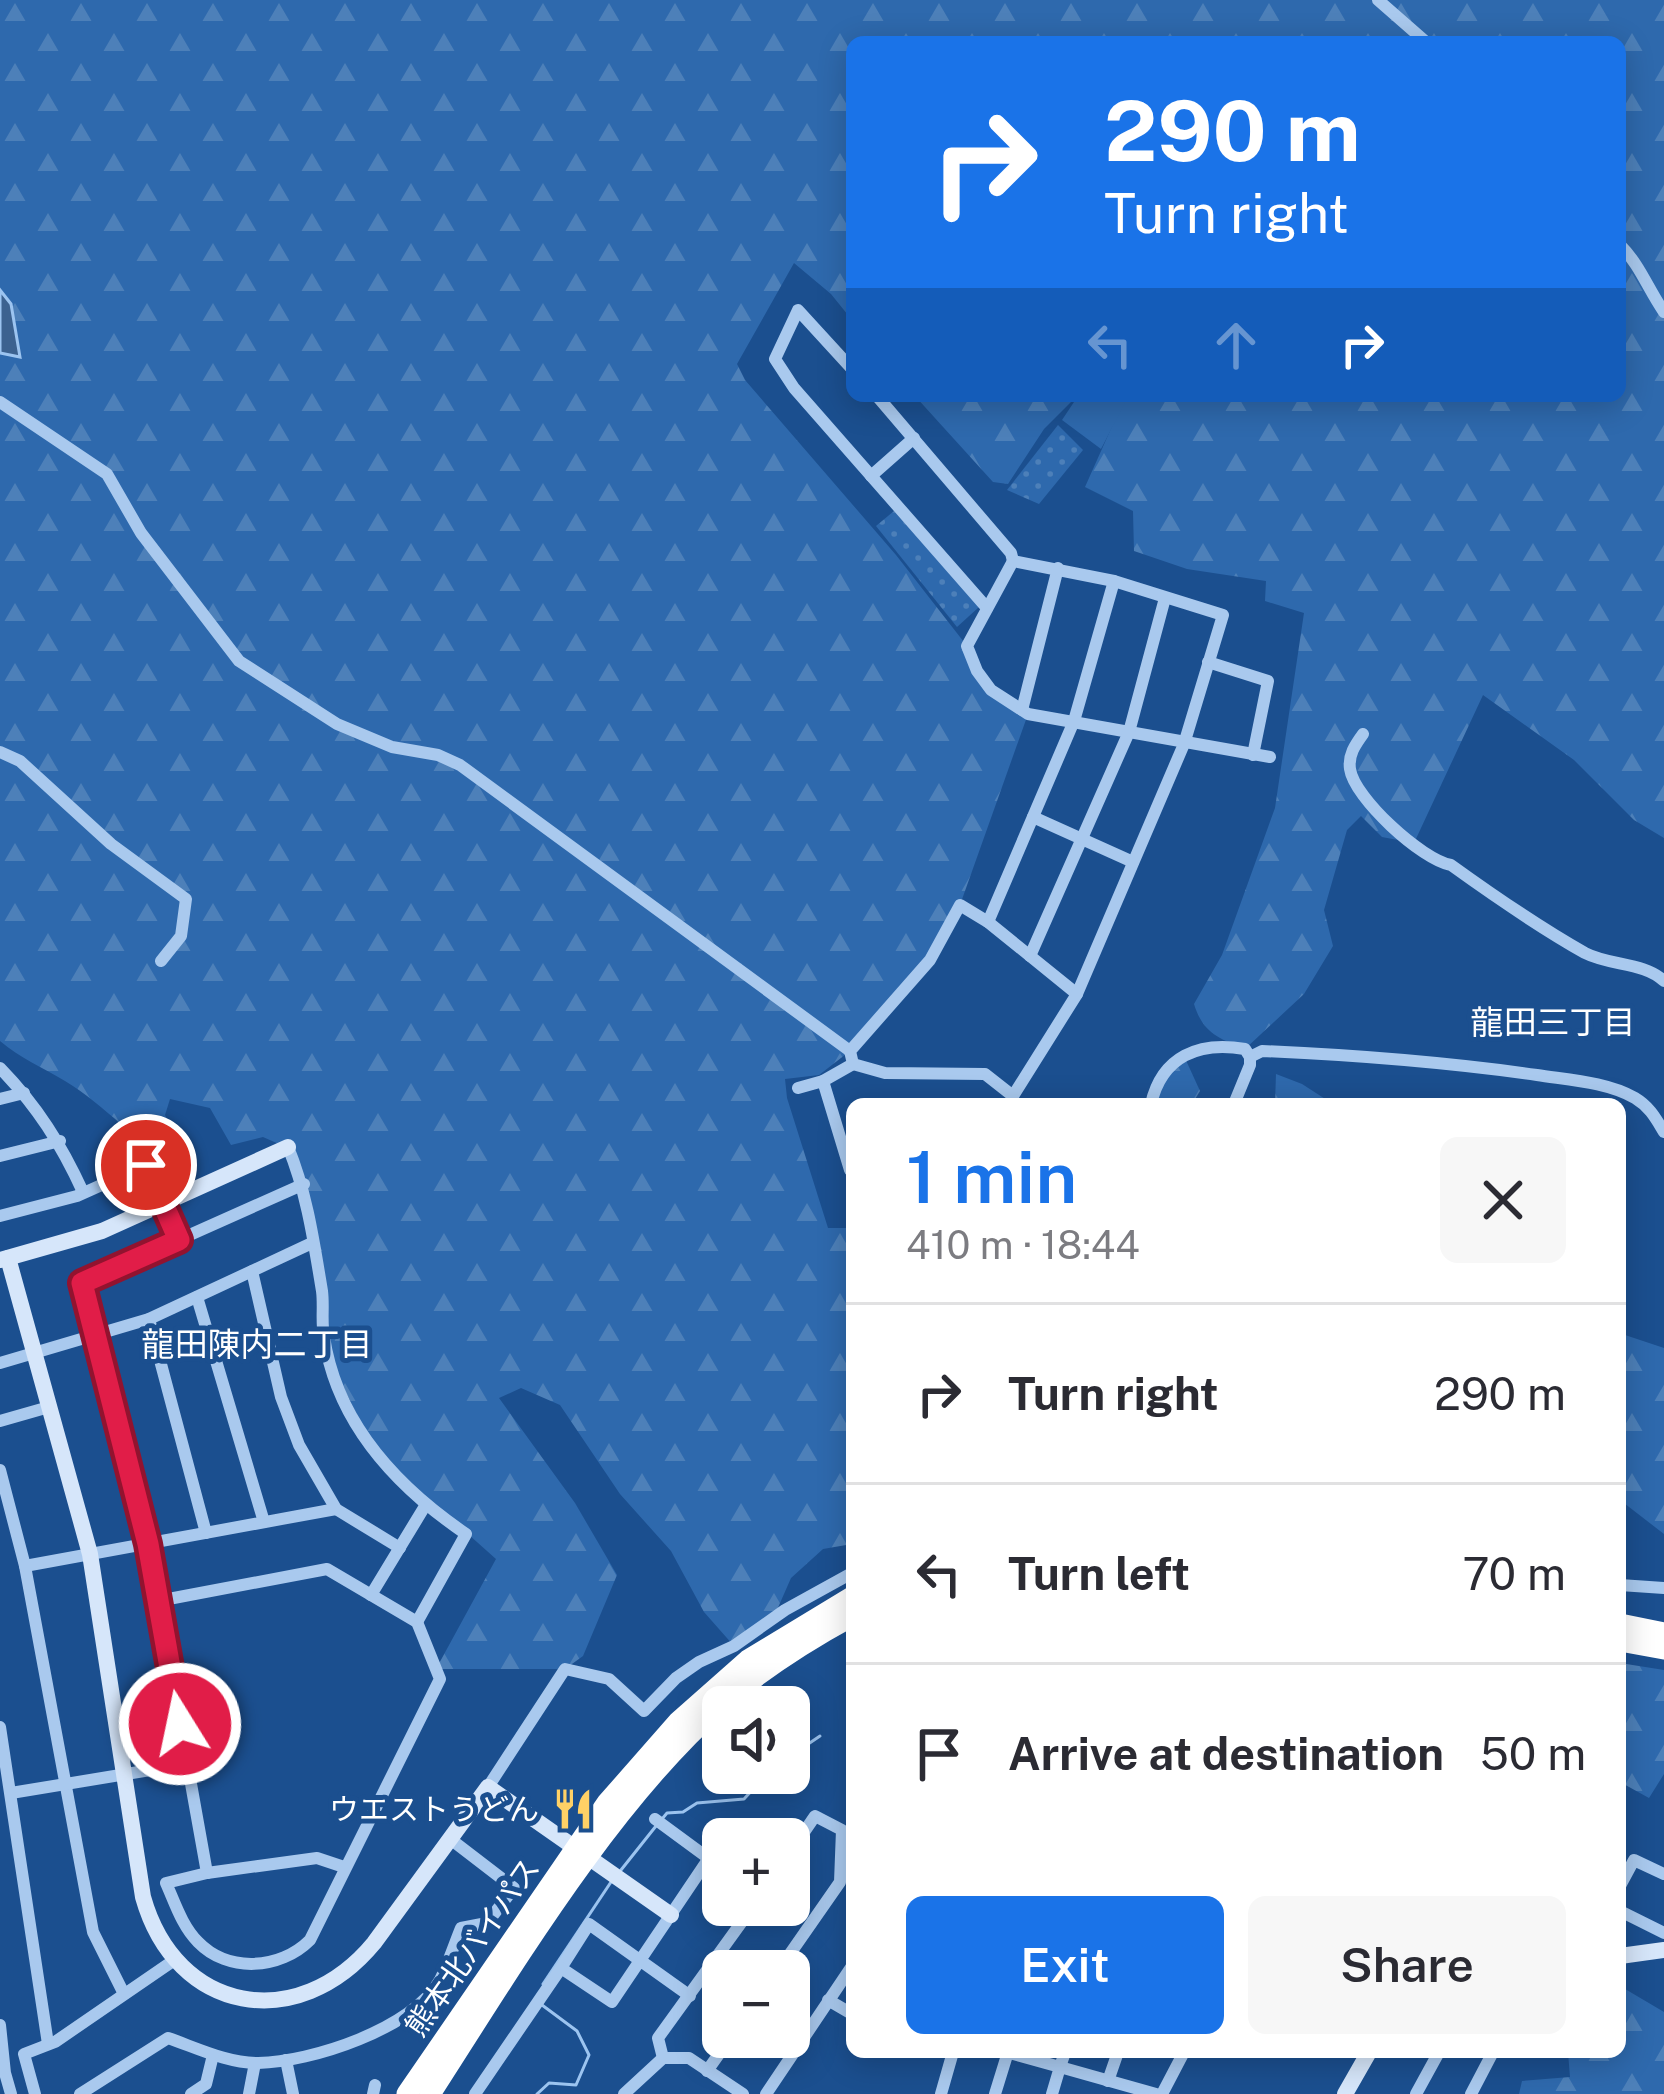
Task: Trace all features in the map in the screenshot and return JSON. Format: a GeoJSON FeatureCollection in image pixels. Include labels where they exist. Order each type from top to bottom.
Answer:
{"type":"FeatureCollection","features":[{"type":"Feature","properties":{"kind":"highway","name":"熊本北バイパス"},"geometry":{"type":"LineString","coordinates":[[430,2094],[530,1945],[607,1803],[679,1720],[748,1660],[846,1601]]}},
{"type":"Feature","properties":{"kind":"highway","name":"熊本北バイパス"},"geometry":{"type":"LineString","coordinates":[[407,2094],[583,1853],[722,1704],[796,1648],[846,1619]]}},
{"type":"Feature","properties":{"kind":"highway"},"geometry":{"type":"LineString","coordinates":[[1626,1625],[1664,1633]]}},
{"type":"Feature","properties":{"kind":"highway"},"geometry":{"type":"LineString","coordinates":[[1626,1641],[1664,1648]]}},
{"type":"Feature","properties":{"kind":"highway"},"geometry":{"type":"LineString","coordinates":[[443,2094],[492,2021],[530,1945]]}},
{"type":"Feature","properties":{"kind":"street"},"geometry":{"type":"LineString","coordinates":[[1378,0],[1419,36]]}},
{"type":"Feature","properties":{"kind":"street"},"geometry":{"type":"LineString","coordinates":[[1626,251],[1638,263],[1648,291],[1664,312]]}},
{"type":"Feature","properties":{"kind":"street"},"geometry":{"type":"LineString","coordinates":[[846,362],[798,310],[775,359],[794,388],[987,608]]}},
{"type":"Feature","properties":{"kind":"street"},"geometry":{"type":"LineString","coordinates":[[0,401],[107,474],[141,533],[238,661],[337,724],[460,765],[852,1057],[885,1073],[985,1074],[1010,1098]]}},
{"type":"Feature","properties":{"kind":"street"},"geometry":{"type":"LineString","coordinates":[[882,402],[1011,553],[1013,561],[967,646],[991,690],[1022,710],[1270,758]]}},
{"type":"Feature","properties":{"kind":"street"},"geometry":{"type":"LineString","coordinates":[[871,476],[914,438]]}},
{"type":"Feature","properties":{"kind":"street"},"geometry":{"type":"LineString","coordinates":[[1013,561],[1114,581],[1222,615],[1184,744],[1077,994],[1013,1098]]}},
{"type":"Feature","properties":{"kind":"street"},"geometry":{"type":"LineString","coordinates":[[1022,710],[1058,568]]}},
{"type":"Feature","properties":{"kind":"street"},"geometry":{"type":"LineString","coordinates":[[988,922],[1074,721],[1114,581]]}},
{"type":"Feature","properties":{"kind":"street"},"geometry":{"type":"LineString","coordinates":[[1030,956],[1129,732],[1165,598]]}},
{"type":"Feature","properties":{"kind":"street"},"geometry":{"type":"LineString","coordinates":[[1208,662],[1268,681],[1253,755]]}},
{"type":"Feature","properties":{"kind":"street"},"geometry":{"type":"LineString","coordinates":[[1363,734],[1350,759],[1353,781],[1397,830],[1587,954],[1647,969],[1664,981]]}},
{"type":"Feature","properties":{"kind":"street"},"geometry":{"type":"LineString","coordinates":[[0,752],[20,761],[111,844],[186,899],[181,937],[161,961]]}},
{"type":"Feature","properties":{"kind":"street"},"geometry":{"type":"LineString","coordinates":[[1033,817],[1133,862]]}},
{"type":"Feature","properties":{"kind":"street"},"geometry":{"type":"LineString","coordinates":[[798,1088],[823,1081],[852,1057],[930,960],[961,905],[1077,994]]}},
{"type":"Feature","properties":{"kind":"street"},"geometry":{"type":"LineString","coordinates":[[1152,1098],[1157,1078],[1184,1056],[1215,1044],[1245,1049],[1250,1057],[1236,1098]]}},
{"type":"Feature","properties":{"kind":"street"},"geometry":{"type":"LineString","coordinates":[[1250,1057],[1262,1051],[1428,1059],[1576,1081],[1636,1099],[1652,1111],[1664,1132]]}},
{"type":"Feature","properties":{"kind":"street"},"geometry":{"type":"LineString","coordinates":[[0,1068],[60,1141],[83,1192]]}},
{"type":"Feature","properties":{"kind":"street"},"geometry":{"type":"LineString","coordinates":[[823,1081],[846,1157]]}},
{"type":"Feature","properties":{"kind":"street"},"geometry":{"type":"LineString","coordinates":[[0,1099],[24,1093]]}},
{"type":"Feature","properties":{"kind":"street"},"geometry":{"type":"LineString","coordinates":[[0,1156],[60,1141]]}},
{"type":"Feature","properties":{"kind":"street"},"geometry":{"type":"LineString","coordinates":[[417,1622],[466,1534],[425,1506],[364,1438],[341,1396],[323,1334],[323,1296],[304,1184],[288,1148],[102,1231],[4,1259],[90,1554],[142,1897],[153,1929],[173,1961],[214,1990],[244,1999],[277,1998],[321,1986],[358,1962],[488,1787],[565,1669],[609,1679],[644,1712],[687,1670],[846,1576]]}},
{"type":"Feature","properties":{"kind":"street"},"geometry":{"type":"LineString","coordinates":[[0,1216],[83,1192],[146,1165],[179,1240]]}},
{"type":"Feature","properties":{"kind":"street"},"geometry":{"type":"LineString","coordinates":[[207,1873],[148,1544],[82,1283],[304,1184]]}},
{"type":"Feature","properties":{"kind":"street"},"geometry":{"type":"LineString","coordinates":[[0,1363],[149,1319],[312,1243]]}},
{"type":"Feature","properties":{"kind":"street"},"geometry":{"type":"LineString","coordinates":[[252,1271],[299,1445],[336,1509],[400,1548]]}},
{"type":"Feature","properties":{"kind":"street"},"geometry":{"type":"LineString","coordinates":[[197,1297],[264,1522]]}},
{"type":"Feature","properties":{"kind":"street"},"geometry":{"type":"LineString","coordinates":[[149,1319],[206,1533]]}},
{"type":"Feature","properties":{"kind":"street"},"geometry":{"type":"LineString","coordinates":[[0,1421],[49,1407]]}},
{"type":"Feature","properties":{"kind":"street"},"geometry":{"type":"LineString","coordinates":[[0,1470],[4,1502],[25,1566],[93,1932],[124,1994]]}},
{"type":"Feature","properties":{"kind":"street"},"geometry":{"type":"LineString","coordinates":[[371,1595],[425,1506]]}},
{"type":"Feature","properties":{"kind":"street"},"geometry":{"type":"LineString","coordinates":[[25,1566],[336,1509]]}},
{"type":"Feature","properties":{"kind":"street"},"geometry":{"type":"LineString","coordinates":[[158,1601],[327,1569],[417,1622],[440,1679],[310,1940],[286,1958],[264,1963],[219,1957],[199,1943],[183,1922],[166,1883],[317,1858],[344,1868]]}},
{"type":"Feature","properties":{"kind":"street"},"geometry":{"type":"LineString","coordinates":[[1626,1585],[1664,1588]]}},
{"type":"Feature","properties":{"kind":"street"},"geometry":{"type":"LineString","coordinates":[[0,1727],[49,2044]]}},
{"type":"Feature","properties":{"kind":"street"},"geometry":{"type":"LineString","coordinates":[[11,1793],[188,1764]]}},
{"type":"Feature","properties":{"kind":"street"},"geometry":{"type":"LineString","coordinates":[[488,1787],[671,1915]]}},
{"type":"Feature","properties":{"kind":"street"},"geometry":{"type":"LineString","coordinates":[[810,1823],[815,1816],[842,1829],[840,1882],[810,1925]]}},
{"type":"Feature","properties":{"kind":"street"},"geometry":{"type":"LineString","coordinates":[[655,1819],[702,1853]]}},
{"type":"Feature","properties":{"kind":"street"},"geometry":{"type":"LineString","coordinates":[[80,2094],[168,2038],[213,2055],[255,2063],[340,2047],[402,2016],[438,1984],[460,1928],[488,1923],[514,1888],[449,1838]]}},
{"type":"Feature","properties":{"kind":"street"},"geometry":{"type":"LineString","coordinates":[[1626,1875],[1634,1860],[1664,1874]]}},
{"type":"Feature","properties":{"kind":"street"},"geometry":{"type":"LineString","coordinates":[[561,1968],[612,2002],[702,1868]]}},
{"type":"Feature","properties":{"kind":"street"},"geometry":{"type":"LineString","coordinates":[[1626,1914],[1664,1932]]}},
{"type":"Feature","properties":{"kind":"street"},"geometry":{"type":"LineString","coordinates":[[475,2094],[589,1924],[690,1996]]}},
{"type":"Feature","properties":{"kind":"street"},"geometry":{"type":"LineString","coordinates":[[663,2058],[658,2038],[739,1926]]}},
{"type":"Feature","properties":{"kind":"street"},"geometry":{"type":"LineString","coordinates":[[1626,1955],[1664,1950]]}},
{"type":"Feature","properties":{"kind":"street"},"geometry":{"type":"LineString","coordinates":[[35,2094],[24,2054],[49,2044],[173,1961]]}},
{"type":"Feature","properties":{"kind":"street"},"geometry":{"type":"LineString","coordinates":[[766,2094],[846,1974]]}},
{"type":"Feature","properties":{"kind":"street"},"geometry":{"type":"LineString","coordinates":[[828,2000],[846,2010]]}},
{"type":"Feature","properties":{"kind":"street"},"geometry":{"type":"LineString","coordinates":[[0,2024],[11,2094]]}},
{"type":"Feature","properties":{"kind":"street"},"geometry":{"type":"LineString","coordinates":[[191,2094],[206,2084],[213,2055]]}},
{"type":"Feature","properties":{"kind":"street"},"geometry":{"type":"LineString","coordinates":[[624,2094],[663,2058],[689,2058],[743,2094]]}},
{"type":"Feature","properties":{"kind":"street"},"geometry":{"type":"LineString","coordinates":[[707,2072],[717,2058]]}},
{"type":"Feature","properties":{"kind":"street"},"geometry":{"type":"LineString","coordinates":[[941,2094],[951,2058]]}},
{"type":"Feature","properties":{"kind":"street"},"geometry":{"type":"LineString","coordinates":[[995,2094],[1005,2058]]}},
{"type":"Feature","properties":{"kind":"street"},"geometry":{"type":"LineString","coordinates":[[1028,2058],[1159,2094],[1180,2058]]}},
{"type":"Feature","properties":{"kind":"street"},"geometry":{"type":"LineString","coordinates":[[1052,2094],[1063,2058]]}},
{"type":"Feature","properties":{"kind":"street"},"geometry":{"type":"LineString","coordinates":[[1108,2081],[1116,2058]]}},
{"type":"Feature","properties":{"kind":"street"},"geometry":{"type":"LineString","coordinates":[[1345,2094],[1366,2058]]}},
{"type":"Feature","properties":{"kind":"street"},"geometry":{"type":"LineString","coordinates":[[1416,2094],[1436,2058]]}},
{"type":"Feature","properties":{"kind":"street"},"geometry":{"type":"LineString","coordinates":[[1471,2094],[1490,2058]]}},
{"type":"Feature","properties":{"kind":"street"},"geometry":{"type":"LineString","coordinates":[[286,2060],[293,2094]]}},
{"type":"Feature","properties":{"kind":"street"},"geometry":{"type":"LineString","coordinates":[[249,2094],[255,2063]]}},
{"type":"Feature","properties":{"kind":"green space"},"geometry":{"type":"Polygon","coordinates":[[[0,0],[1664,0],[1664,838],[1634,820],[1574,760],[1483,695],[1414,843],[1382,837],[1361,816],[1347,830],[1324,910],[1333,946],[1304,994],[1245,1049],[1207,1028],[1194,1004],[1222,955],[1275,808],[1304,613],[1265,601],[1266,581],[1187,569],[1134,551],[1133,511],[1085,487],[1121,402],[1626,402],[1626,36],[846,36],[846,313],[794,263],[737,364],[745,380],[896,555],[967,646],[977,671],[1028,714],[960,905],[941,941],[850,1051],[819,1075],[785,1079],[828,1228],[846,1228],[846,1545],[823,1549],[791,1578],[773,1619],[734,1646],[704,1612],[671,1551],[620,1494],[560,1405],[521,1388],[499,1398],[575,1503],[617,1575],[583,1656],[565,1669],[436,1669],[496,1559],[375,1451],[328,1356],[323,1296],[288,1148],[263,1137],[231,1145],[210,1108],[170,1099],[165,1115],[180,1144],[177,1168],[80,1091],[0,1041],[0,0]]]}},
{"type":"Feature","properties":{"kind":"green space"},"geometry":{"type":"Polygon","coordinates":[[[920,402],[1071,402],[1044,429],[1008,484],[993,482],[920,402]]]}},
{"type":"Feature","properties":{"kind":"green space"},"geometry":{"type":"Polygon","coordinates":[[[1074,402],[1125,402],[1101,449],[1062,420],[1074,402]]]}},
{"type":"Feature","properties":{"kind":"green space"},"geometry":{"type":"Polygon","coordinates":[[[1058,425],[1083,450],[1039,504],[1007,490],[1058,425]]]}},
{"type":"Feature","properties":{"kind":"green space"},"geometry":{"type":"Polygon","coordinates":[[[894,511],[979,607],[957,627],[876,526],[894,511]]]}},
{"type":"Feature","properties":{"kind":"green space"},"geometry":{"type":"Polygon","coordinates":[[[1184,1056],[1200,1091],[1196,1098],[1157,1098],[1167,1069],[1184,1056]]]}},
{"type":"Feature","properties":{"kind":"green space"},"geometry":{"type":"Polygon","coordinates":[[[1276,1074],[1324,1098],[1275,1098],[1276,1074]]]}},
{"type":"Feature","properties":{"kind":"green space"},"geometry":{"type":"Polygon","coordinates":[[[1626,1335],[1664,1348],[1664,1534],[1626,1505],[1626,1335]]]}},
{"type":"Feature","properties":{"kind":"green space"},"geometry":{"type":"Polygon","coordinates":[[[1626,1664],[1664,1670],[1664,1774],[1649,1798],[1626,1785],[1626,1664]]]}},
{"type":"Feature","properties":{"kind":"green space"},"geometry":{"type":"Polygon","coordinates":[[[1626,1990],[1664,2012],[1664,2094],[1519,2094],[1522,2081],[1570,2077],[1568,2058],[1626,2058],[1626,1990]]]}},
{"type":"Feature","properties":{"kind":"shaded area"},"geometry":{"type":"Polygon","coordinates":[[[0,290],[11,304],[20,357],[0,353],[0,290]]]}},
{"type":"Feature","properties":{"kind":"waterway"},"geometry":{"type":"LineString","coordinates":[[810,1743],[820,1736]]}},
{"type":"Feature","properties":{"kind":"waterway"},"geometry":{"type":"LineString","coordinates":[[662,1819],[697,1803],[744,1799],[749,1794]]}},
{"type":"Feature","properties":{"kind":"waterway"},"geometry":{"type":"LineString","coordinates":[[621,1870],[656,1826]]}},
{"type":"Feature","properties":{"kind":"waterway"},"geometry":{"type":"LineString","coordinates":[[543,1984],[611,1882]]}},
{"type":"Feature","properties":{"kind":"waterway"},"geometry":{"type":"LineString","coordinates":[[537,2094],[549,2083],[576,2085],[589,2055],[577,2031],[542,2005]]}},
{"type":"Feature","properties":{"kind":"place","name":"ウエストうどん"},"geometry":{"type":"Point","coordinates":[573,1809]}},
{"type":"Feature","properties":{"kind":"district","name":"龍田三丁目"},"geometry":{"type":"Point","coordinates":[1553,1022]}},
{"type":"Feature","properties":{"kind":"district","name":"龍田陳内二丁目"},"geometry":{"type":"Point","coordinates":[257,1344]}},
{"type":"Feature","properties":{"kind":"route"},"geometry":{"type":"LineString","coordinates":[[146,1165],[179,1240],[82,1283],[148,1544],[180,1724]]}}]}
